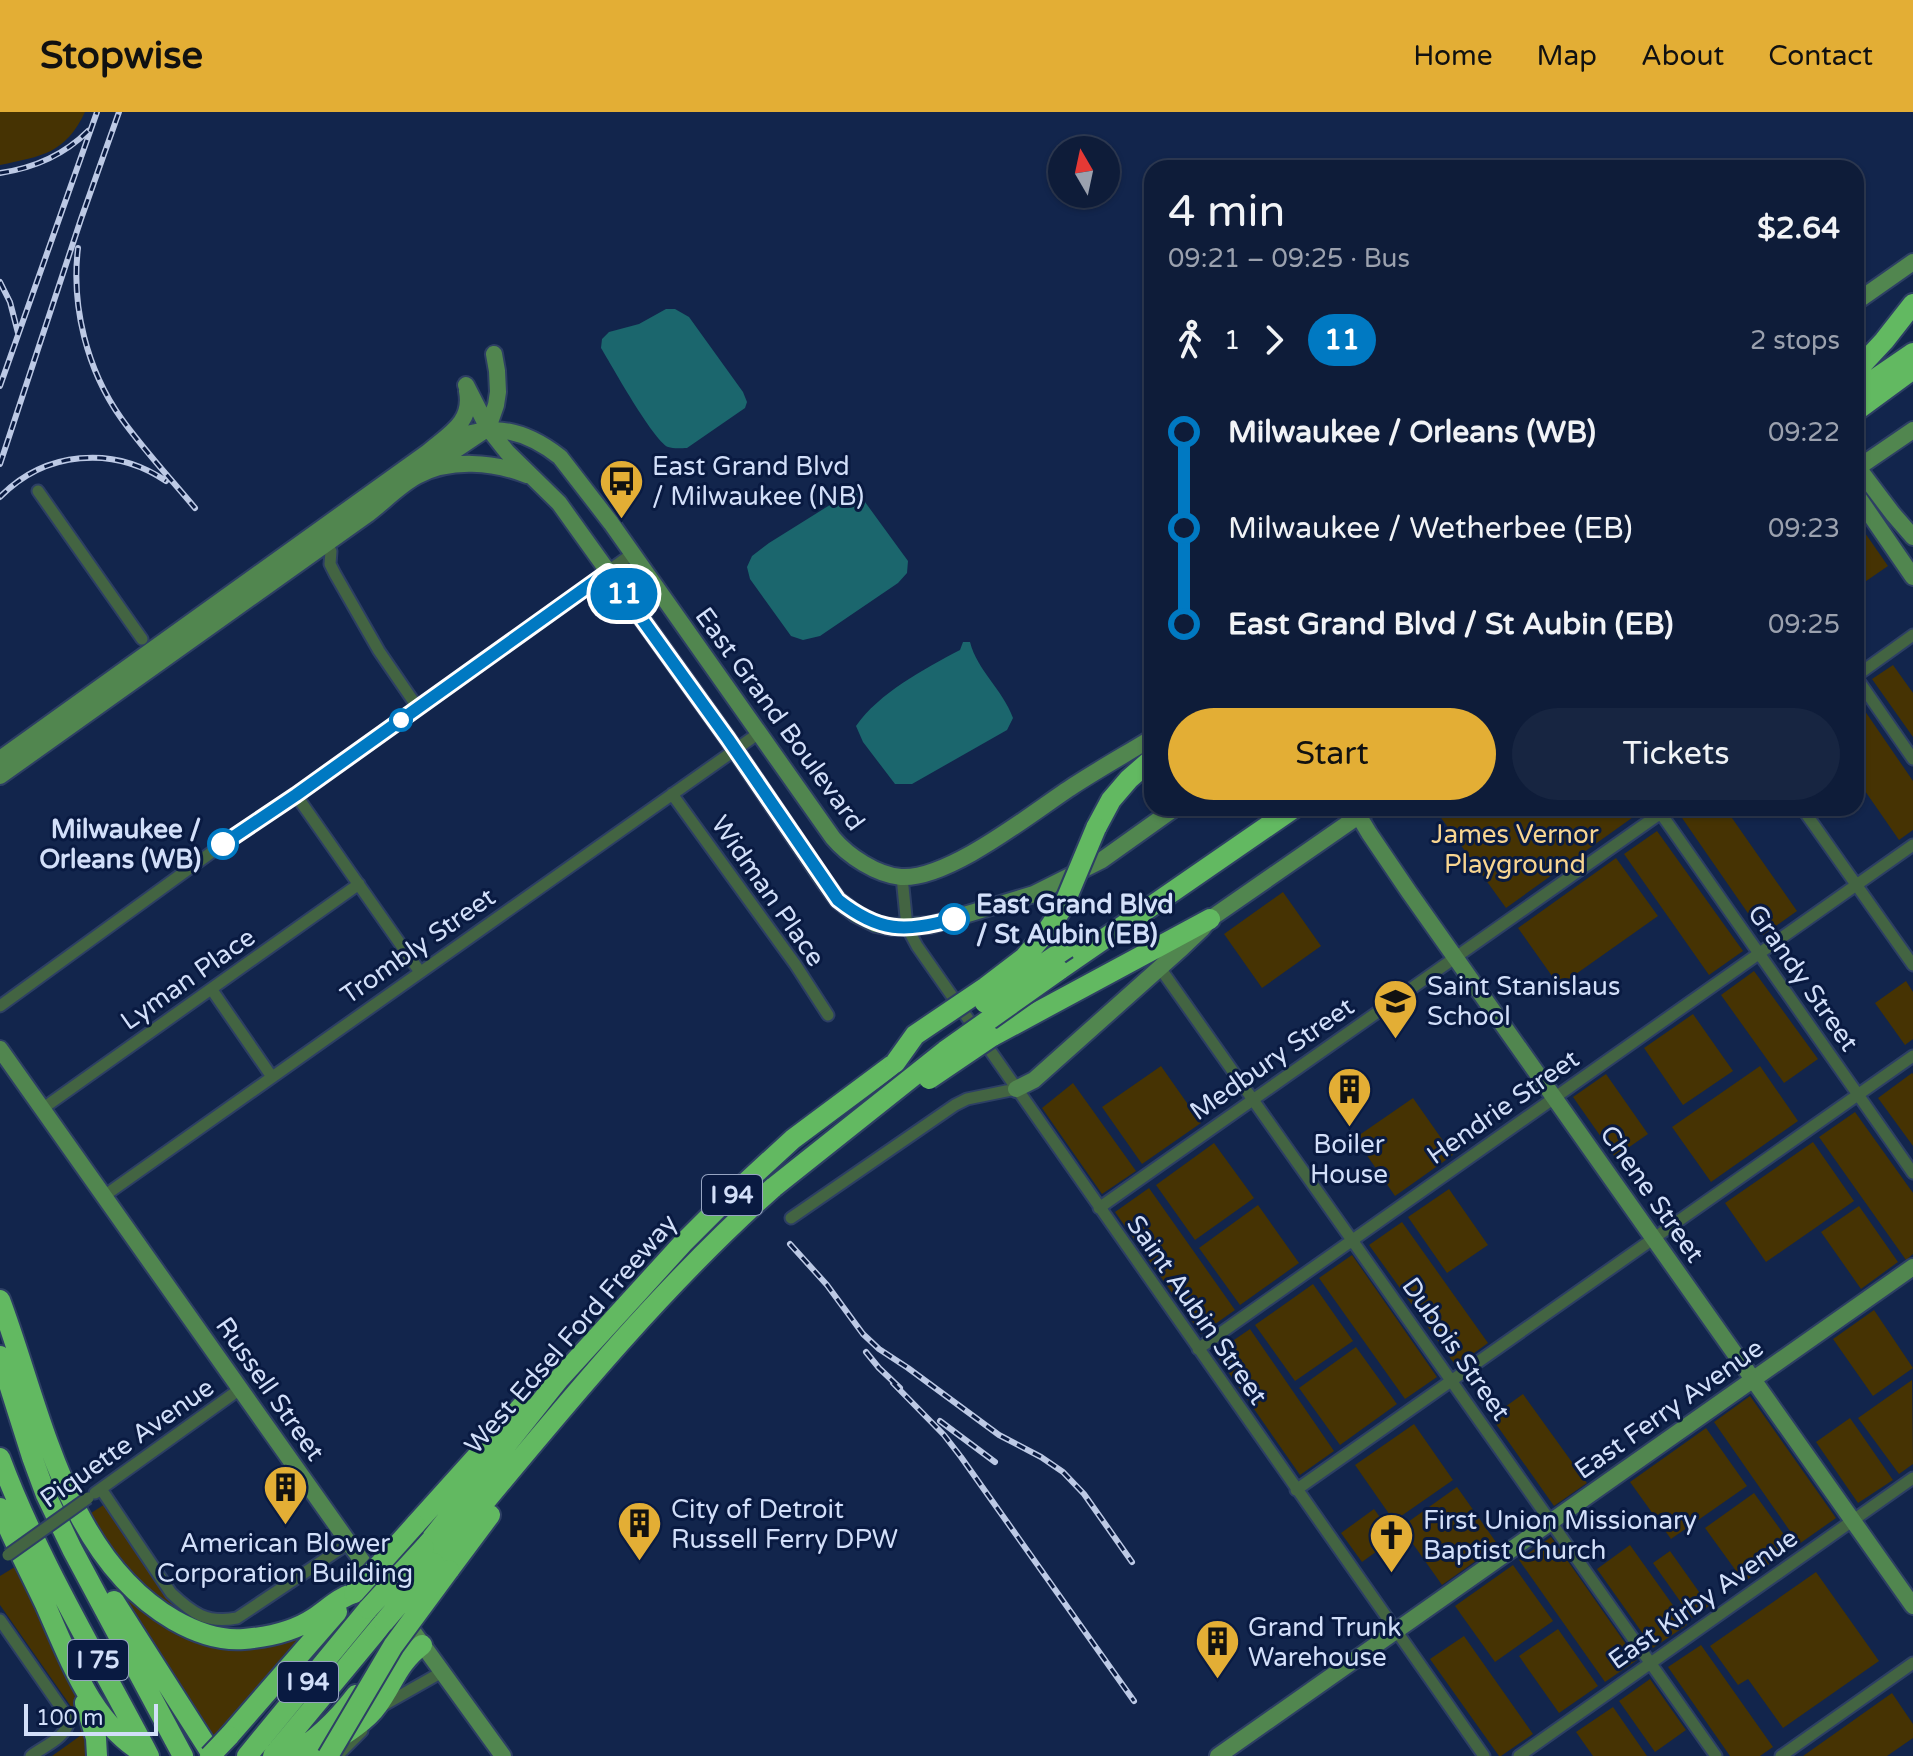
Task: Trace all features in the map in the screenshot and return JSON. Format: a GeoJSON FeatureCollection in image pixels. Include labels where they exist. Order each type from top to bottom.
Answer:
{"type":"FeatureCollection","features":[{"type":"Feature","properties":{"kind":"highway"},"geometry":{"type":"LineString","coordinates":[[1864,362],[1913,304]]}},
{"type":"Feature","properties":{"kind":"highway"},"geometry":{"type":"LineString","coordinates":[[1864,387],[1913,353]]}},
{"type":"Feature","properties":{"kind":"highway"},"geometry":{"type":"LineString","coordinates":[[1864,405],[1913,369]]}},
{"type":"Feature","properties":{"kind":"highway"},"geometry":{"type":"LineString","coordinates":[[895,1063],[915,1035],[1024,958],[1047,931],[1063,907],[1111,800],[1144,766]]}},
{"type":"Feature","properties":{"kind":"highway","name":"West Edsel Ford Freeway"},"geometry":{"type":"LineString","coordinates":[[247,1756],[376,1616],[435,1560],[559,1379],[673,1254],[739,1188],[793,1139],[895,1063],[1259,816]]}},
{"type":"Feature","properties":{"kind":"highway","name":"I 94"},"geometry":{"type":"LineString","coordinates":[[435,1560],[496,1507],[561,1428],[583,1387],[686,1273],[774,1187],[945,1051],[1282,816]]}},
{"type":"Feature","properties":{"kind":"highway"},"geometry":{"type":"LineString","coordinates":[[774,1187],[991,1037],[1210,919]]}},
{"type":"Feature","properties":{"kind":"highway"},"geometry":{"type":"LineString","coordinates":[[0,1300],[42,1428],[64,1482],[87,1528],[131,1587],[149,1603],[185,1626],[220,1637],[240,1639],[277,1634],[323,1619]]}},
{"type":"Feature","properties":{"kind":"highway","name":"I 75"},"geometry":{"type":"LineString","coordinates":[[0,1356],[46,1495],[183,1756]]}},
{"type":"Feature","properties":{"kind":"highway"},"geometry":{"type":"LineString","coordinates":[[72,1549],[97,1574],[212,1756],[323,1619],[354,1593],[526,1402],[559,1379]]}},
{"type":"Feature","properties":{"kind":"highway","name":"I 75"},"geometry":{"type":"LineString","coordinates":[[0,1458],[21,1511],[149,1756]]}},
{"type":"Feature","properties":{"kind":"highway"},"geometry":{"type":"LineString","coordinates":[[0,1508],[74,1668],[100,1714],[121,1738],[149,1756]]}},
{"type":"Feature","properties":{"kind":"highway"},"geometry":{"type":"LineString","coordinates":[[328,1756],[393,1646],[435,1560]]}},
{"type":"Feature","properties":{"kind":"highway","name":"I 94"},"geometry":{"type":"LineString","coordinates":[[273,1756],[376,1616]]}},
{"type":"Feature","properties":{"kind":"highway"},"geometry":{"type":"LineString","coordinates":[[311,1756],[376,1708],[396,1672],[422,1645]]}},
{"type":"Feature","properties":{"kind":"highway"},"geometry":{"type":"LineString","coordinates":[[289,1756],[334,1722],[393,1646]]}},
{"type":"Feature","properties":{"kind":"highway"},"geometry":{"type":"LineString","coordinates":[[74,1668],[91,1718],[97,1756]]}},
{"type":"Feature","properties":{"kind":"street"},"geometry":{"type":"LineString","coordinates":[[1864,296],[1913,262]]}},
{"type":"Feature","properties":{"kind":"street"},"geometry":{"type":"LineString","coordinates":[[365,506],[417,476],[488,428],[498,392],[494,354]]}},
{"type":"Feature","properties":{"kind":"street","name":"East Grand Boulevard"},"geometry":{"type":"LineString","coordinates":[[428,452],[464,419],[469,401],[466,385],[488,428],[507,452],[559,503],[838,900],[876,924],[891,927],[931,925],[1034,894],[1102,860],[1164,816]]}},
{"type":"Feature","properties":{"kind":"street"},"geometry":{"type":"LineString","coordinates":[[0,776],[35,743],[365,506],[428,452],[458,436],[488,428]]}},
{"type":"Feature","properties":{"kind":"street","name":"East Grand Boulevard"},"geometry":{"type":"LineString","coordinates":[[488,428],[539,442],[560,457],[611,523],[833,838],[848,854],[902,877]]}},
{"type":"Feature","properties":{"kind":"street"},"geometry":{"type":"LineString","coordinates":[[1864,462],[1913,430]]}},
{"type":"Feature","properties":{"kind":"street"},"geometry":{"type":"LineString","coordinates":[[417,476],[449,466],[486,465],[532,477]]}},
{"type":"Feature","properties":{"kind":"street"},"geometry":{"type":"LineString","coordinates":[[1864,476],[1913,537]]}},
{"type":"Feature","properties":{"kind":"street"},"geometry":{"type":"LineString","coordinates":[[38,491],[142,639]]}},
{"type":"Feature","properties":{"kind":"street"},"geometry":{"type":"LineString","coordinates":[[1864,506],[1913,577]]}},
{"type":"Feature","properties":{"kind":"street"},"geometry":{"type":"LineString","coordinates":[[331,551],[330,564],[335,574],[379,651],[418,708]]}},
{"type":"Feature","properties":{"kind":"street"},"geometry":{"type":"LineString","coordinates":[[0,1006],[632,554]]}},
{"type":"Feature","properties":{"kind":"street"},"geometry":{"type":"LineString","coordinates":[[1864,670],[1913,635]]}},
{"type":"Feature","properties":{"kind":"street"},"geometry":{"type":"LineString","coordinates":[[664,651],[681,653],[691,646],[693,639]]}},
{"type":"Feature","properties":{"kind":"street"},"geometry":{"type":"LineString","coordinates":[[1864,688],[1913,759]]}},
{"type":"Feature","properties":{"kind":"street","name":"Trombly Street"},"geometry":{"type":"LineString","coordinates":[[104,1196],[759,733]]}},
{"type":"Feature","properties":{"kind":"street"},"geometry":{"type":"LineString","coordinates":[[0,759],[35,743]]}},
{"type":"Feature","properties":{"kind":"street"},"geometry":{"type":"LineString","coordinates":[[902,877],[946,867],[979,849],[1144,743]]}},
{"type":"Feature","properties":{"kind":"street","name":"Widman Place"},"geometry":{"type":"LineString","coordinates":[[672,794],[795,964],[828,1015]]}},
{"type":"Feature","properties":{"kind":"street"},"geometry":{"type":"LineString","coordinates":[[296,795],[420,972]]}},
{"type":"Feature","properties":{"kind":"street"},"geometry":{"type":"LineString","coordinates":[[777,812],[784,799],[803,795]]}},
{"type":"Feature","properties":{"kind":"street"},"geometry":{"type":"LineString","coordinates":[[791,1218],[955,1105],[967,1099],[1016,1089],[1034,1080],[1160,968],[1210,919],[1354,816]]}},
{"type":"Feature","properties":{"kind":"street","name":"Chene Street"},"geometry":{"type":"LineString","coordinates":[[1364,816],[1455,957],[1913,1606]]}},
{"type":"Feature","properties":{"kind":"street","name":"Medbury Street"},"geometry":{"type":"LineString","coordinates":[[1099,1208],[1653,816]]}},
{"type":"Feature","properties":{"kind":"street","name":"Grandy Street"},"geometry":{"type":"LineString","coordinates":[[1665,816],[1913,1173]]}},
{"type":"Feature","properties":{"kind":"street"},"geometry":{"type":"LineString","coordinates":[[1808,816],[1913,965]]}},
{"type":"Feature","properties":{"kind":"street","name":"Hendrie Street"},"geometry":{"type":"LineString","coordinates":[[1198,1349],[1913,845]]}},
{"type":"Feature","properties":{"kind":"street","name":"Saint Aubin Street"},"geometry":{"type":"LineString","coordinates":[[902,877],[907,927],[917,946],[1484,1756]]}},
{"type":"Feature","properties":{"kind":"street","name":"Lyman Place"},"geometry":{"type":"LineString","coordinates":[[42,1109],[359,884]]}},
{"type":"Feature","properties":{"kind":"street","name":"Dubois Street"},"geometry":{"type":"LineString","coordinates":[[1160,968],[1716,1756]]}},
{"type":"Feature","properties":{"kind":"street"},"geometry":{"type":"LineString","coordinates":[[212,990],[272,1077]]}},
{"type":"Feature","properties":{"kind":"street","name":"Russell Street"},"geometry":{"type":"LineString","coordinates":[[0,1049],[503,1756]]}},
{"type":"Feature","properties":{"kind":"street"},"geometry":{"type":"LineString","coordinates":[[1296,1490],[1913,1056]]}},
{"type":"Feature","properties":{"kind":"street","name":"East Ferry Avenue"},"geometry":{"type":"LineString","coordinates":[[1218,1756],[1913,1267]]}},
{"type":"Feature","properties":{"kind":"street","name":"Piquette Avenue"},"geometry":{"type":"LineString","coordinates":[[4,1557],[240,1389]]}},
{"type":"Feature","properties":{"kind":"street","name":"East Kirby Avenue"},"geometry":{"type":"LineString","coordinates":[[1519,1756],[1913,1478]]}},
{"type":"Feature","properties":{"kind":"street"},"geometry":{"type":"LineString","coordinates":[[101,1489],[171,1593],[185,1607],[211,1619],[223,1621],[237,1618],[349,1543]]}},
{"type":"Feature","properties":{"kind":"street"},"geometry":{"type":"LineString","coordinates":[[0,1620],[68,1715],[69,1724],[65,1732],[31,1756]]}},
{"type":"Feature","properties":{"kind":"street"},"geometry":{"type":"LineString","coordinates":[[1781,1756],[1913,1663]]}},
{"type":"Feature","properties":{"kind":"street"},"geometry":{"type":"LineString","coordinates":[[337,1756],[366,1726],[376,1708],[442,1672]]}},
{"type":"Feature","properties":{"kind":"green space"},"geometry":{"type":"Polygon","coordinates":[[[0,112],[85,112],[69,137],[51,151],[0,165],[0,112]]]}},
{"type":"Feature","properties":{"kind":"green space"},"geometry":{"type":"Polygon","coordinates":[[[1864,532],[1888,566],[1864,582],[1864,532]]]}},
{"type":"Feature","properties":{"kind":"green space"},"geometry":{"type":"Polygon","coordinates":[[[1893,665],[1913,693],[1913,737],[1872,679],[1893,665]]]}},
{"type":"Feature","properties":{"kind":"green space"},"geometry":{"type":"Polygon","coordinates":[[[1864,710],[1913,781],[1913,830],[1899,840],[1864,790],[1864,710]]]}},
{"type":"Feature","properties":{"kind":"green space","name":"James Vernor Playground"},"geometry":{"type":"Polygon","coordinates":[[[1440,816],[1635,816],[1506,908],[1440,816]]]}},
{"type":"Feature","properties":{"kind":"green space"},"geometry":{"type":"Polygon","coordinates":[[[1681,816],[1731,816],[1797,911],[1763,935],[1681,816]]]}},
{"type":"Feature","properties":{"kind":"green space"},"geometry":{"type":"Polygon","coordinates":[[[1657,831],[1743,951],[1709,975],[1624,854],[1657,831]]]}},
{"type":"Feature","properties":{"kind":"green space"},"geometry":{"type":"Polygon","coordinates":[[[1616,858],[1658,916],[1559,986],[1518,928],[1616,858]]]}},
{"type":"Feature","properties":{"kind":"green space"},"geometry":{"type":"Polygon","coordinates":[[[1283,892],[1321,946],[1262,988],[1224,934],[1283,892]]]}},
{"type":"Feature","properties":{"kind":"green space"},"geometry":{"type":"Polygon","coordinates":[[[1754,971],[1818,1059],[1784,1083],[1721,995],[1754,971]]]}},
{"type":"Feature","properties":{"kind":"green space"},"geometry":{"type":"Polygon","coordinates":[[[1906,981],[1913,992],[1913,1039],[1905,1045],[1875,1003],[1906,981]]]}},
{"type":"Feature","properties":{"kind":"green space"},"geometry":{"type":"Polygon","coordinates":[[[1693,1014],[1733,1071],[1683,1105],[1644,1048],[1693,1014]]]}},
{"type":"Feature","properties":{"kind":"green space"},"geometry":{"type":"Polygon","coordinates":[[[1161,1066],[1201,1123],[1142,1164],[1102,1107],[1161,1066]]]}},
{"type":"Feature","properties":{"kind":"green space"},"geometry":{"type":"Polygon","coordinates":[[[1760,1066],[1798,1121],[1711,1182],[1672,1127],[1760,1066]]]}},
{"type":"Feature","properties":{"kind":"green space"},"geometry":{"type":"Polygon","coordinates":[[[1606,1074],[1648,1134],[1615,1157],[1573,1097],[1606,1074]]]}},
{"type":"Feature","properties":{"kind":"green space"},"geometry":{"type":"Polygon","coordinates":[[[1913,1074],[1913,1146],[1878,1098],[1913,1074]]]}},
{"type":"Feature","properties":{"kind":"green space"},"geometry":{"type":"Polygon","coordinates":[[[1073,1083],[1136,1171],[1102,1194],[1042,1108],[1073,1083]]]}},
{"type":"Feature","properties":{"kind":"green space"},"geometry":{"type":"Polygon","coordinates":[[[1413,1098],[1453,1155],[1395,1196],[1355,1138],[1413,1098]]]}},
{"type":"Feature","properties":{"kind":"green space"},"geometry":{"type":"Polygon","coordinates":[[[1855,1112],[1913,1193],[1913,1254],[1906,1260],[1819,1137],[1855,1112]]]}},
{"type":"Feature","properties":{"kind":"green space"},"geometry":{"type":"Polygon","coordinates":[[[1813,1142],[1854,1201],[1766,1262],[1725,1203],[1813,1142]]]}},
{"type":"Feature","properties":{"kind":"green space"},"geometry":{"type":"Polygon","coordinates":[[[1214,1143],[1254,1198],[1195,1240],[1156,1185],[1214,1143]]]}},
{"type":"Feature","properties":{"kind":"green space"},"geometry":{"type":"Polygon","coordinates":[[[1149,1188],[1235,1310],[1201,1334],[1115,1212],[1149,1188]]]}},
{"type":"Feature","properties":{"kind":"green space"},"geometry":{"type":"Polygon","coordinates":[[[1449,1189],[1488,1245],[1447,1273],[1408,1217],[1449,1189]]]}},
{"type":"Feature","properties":{"kind":"green space"},"geometry":{"type":"Polygon","coordinates":[[[1258,1205],[1299,1263],[1240,1305],[1199,1248],[1258,1205]]]}},
{"type":"Feature","properties":{"kind":"green space"},"geometry":{"type":"Polygon","coordinates":[[[1859,1206],[1898,1262],[1861,1289],[1821,1232],[1859,1206]]]}},
{"type":"Feature","properties":{"kind":"green space"},"geometry":{"type":"Polygon","coordinates":[[[1402,1222],[1488,1343],[1456,1366],[1369,1245],[1402,1222]]]}},
{"type":"Feature","properties":{"kind":"green space"},"geometry":{"type":"Polygon","coordinates":[[[1352,1255],[1437,1377],[1405,1399],[1319,1278],[1352,1255]]]}},
{"type":"Feature","properties":{"kind":"green space"},"geometry":{"type":"Polygon","coordinates":[[[1313,1284],[1353,1341],[1295,1381],[1255,1325],[1313,1284]]]}},
{"type":"Feature","properties":{"kind":"green space"},"geometry":{"type":"Polygon","coordinates":[[[1874,1310],[1913,1368],[1873,1396],[1833,1339],[1874,1310]]]}},
{"type":"Feature","properties":{"kind":"green space"},"geometry":{"type":"Polygon","coordinates":[[[1250,1329],[1334,1451],[1300,1475],[1215,1353],[1250,1329]]]}},
{"type":"Feature","properties":{"kind":"green space"},"geometry":{"type":"Polygon","coordinates":[[[1356,1347],[1397,1404],[1340,1445],[1299,1388],[1356,1347]]]}},
{"type":"Feature","properties":{"kind":"green space"},"geometry":{"type":"Polygon","coordinates":[[[1912,1380],[1913,1464],[1899,1474],[1858,1418],[1912,1380]]]}},
{"type":"Feature","properties":{"kind":"green space"},"geometry":{"type":"Polygon","coordinates":[[[1523,1394],[1587,1483],[1554,1506],[1491,1417],[1523,1394]]]}},
{"type":"Feature","properties":{"kind":"green space"},"geometry":{"type":"Polygon","coordinates":[[[1750,1396],[1836,1518],[1799,1544],[1714,1422],[1750,1396]]]}},
{"type":"Feature","properties":{"kind":"green space"},"geometry":{"type":"Polygon","coordinates":[[[1850,1418],[1893,1480],[1858,1503],[1816,1442],[1850,1418]]]}},
{"type":"Feature","properties":{"kind":"green space"},"geometry":{"type":"Polygon","coordinates":[[[1414,1424],[1453,1480],[1394,1521],[1355,1465],[1414,1424]]]}},
{"type":"Feature","properties":{"kind":"green space"},"geometry":{"type":"Polygon","coordinates":[[[1706,1428],[1747,1486],[1671,1539],[1630,1482],[1706,1428]]]}},
{"type":"Feature","properties":{"kind":"green space"},"geometry":{"type":"Polygon","coordinates":[[[1457,1487],[1498,1545],[1442,1585],[1401,1527],[1457,1487]]]}},
{"type":"Feature","properties":{"kind":"green space"},"geometry":{"type":"Polygon","coordinates":[[[1754,1493],[1793,1547],[1744,1582],[1705,1528],[1754,1493]]]}},
{"type":"Feature","properties":{"kind":"green space"},"geometry":{"type":"Polygon","coordinates":[[[105,1504],[175,1606],[208,1625],[192,1621],[160,1603],[114,1552],[88,1515],[105,1504]]]}},
{"type":"Feature","properties":{"kind":"green space"},"geometry":{"type":"Polygon","coordinates":[[[1374,1509],[1395,1538],[1362,1562],[1341,1533],[1374,1509]]]}},
{"type":"Feature","properties":{"kind":"green space"},"geometry":{"type":"Polygon","coordinates":[[[1551,1537],[1637,1660],[1605,1682],[1519,1560],[1551,1537]]]}},
{"type":"Feature","properties":{"kind":"green space"},"geometry":{"type":"Polygon","coordinates":[[[1630,1545],[1687,1625],[1653,1648],[1597,1569],[1630,1545]]]}},
{"type":"Feature","properties":{"kind":"green space"},"geometry":{"type":"Polygon","coordinates":[[[1670,1551],[1709,1606],[1692,1618],[1653,1563],[1670,1551]]]}},
{"type":"Feature","properties":{"kind":"green space"},"geometry":{"type":"Polygon","coordinates":[[[100,1563],[180,1632],[311,1630],[211,1743],[100,1563]]]}},
{"type":"Feature","properties":{"kind":"green space"},"geometry":{"type":"Polygon","coordinates":[[[18,1565],[45,1624],[42,1626],[83,1713],[90,1756],[52,1756],[80,1736],[81,1728],[79,1718],[0,1605],[0,1576],[18,1565]]]}},
{"type":"Feature","properties":{"kind":"green space"},"geometry":{"type":"Polygon","coordinates":[[[1513,1565],[1553,1621],[1495,1662],[1455,1606],[1513,1565]]]}},
{"type":"Feature","properties":{"kind":"green space"},"geometry":{"type":"Polygon","coordinates":[[[1816,1572],[1879,1661],[1783,1728],[1748,1679],[1738,1685],[1710,1646],[1816,1572]]]}},
{"type":"Feature","properties":{"kind":"green space"},"geometry":{"type":"Polygon","coordinates":[[[1558,1629],[1598,1686],[1559,1713],[1519,1656],[1558,1629]]]}},
{"type":"Feature","properties":{"kind":"green space"},"geometry":{"type":"Polygon","coordinates":[[[1464,1636],[1533,1734],[1501,1756],[1430,1659],[1464,1636]]]}},
{"type":"Feature","properties":{"kind":"green space"},"geometry":{"type":"Polygon","coordinates":[[[1701,1645],[1773,1747],[1760,1756],[1730,1756],[1668,1667],[1701,1645]]]}},
{"type":"Feature","properties":{"kind":"green space"},"geometry":{"type":"Polygon","coordinates":[[[1650,1679],[1686,1730],[1655,1752],[1619,1701],[1650,1679]]]}},
{"type":"Feature","properties":{"kind":"green space"},"geometry":{"type":"Polygon","coordinates":[[[1892,1693],[1913,1724],[1913,1738],[1887,1756],[1803,1756],[1892,1693]]]}},
{"type":"Feature","properties":{"kind":"green space"},"geometry":{"type":"Polygon","coordinates":[[[1613,1707],[1647,1756],[1593,1756],[1576,1732],[1613,1707]]]}},
{"type":"Feature","properties":{"kind":"shaded area"},"geometry":{"type":"Polygon","coordinates":[[[666,309],[675,309],[689,317],[747,402],[745,408],[687,448],[670,448],[661,441],[601,348],[602,339],[609,332],[639,324],[666,309]]]}},
{"type":"Feature","properties":{"kind":"shaded area"},"geometry":{"type":"Polygon","coordinates":[[[839,487],[845,493],[857,491],[908,561],[907,573],[898,583],[820,636],[803,640],[791,636],[750,579],[747,567],[752,556],[769,543],[833,503],[833,488],[839,487]]]}},
{"type":"Feature","properties":{"kind":"shaded area"},"geometry":{"type":"Polygon","coordinates":[[[963,642],[970,642],[978,662],[1013,718],[1007,730],[912,784],[895,784],[863,742],[856,726],[890,692],[960,650],[963,642]]]}},
{"type":"Feature","properties":{"kind":"railway"},"geometry":{"type":"LineString","coordinates":[[0,386],[97,112]]}},
{"type":"Feature","properties":{"kind":"railway"},"geometry":{"type":"LineString","coordinates":[[0,464],[119,112]]}},
{"type":"Feature","properties":{"kind":"railway"},"geometry":{"type":"LineString","coordinates":[[0,173],[48,159],[88,131]]}},
{"type":"Feature","properties":{"kind":"railway"},"geometry":{"type":"LineString","coordinates":[[78,248],[76,270],[80,315],[84,337],[99,379],[129,430],[195,508]]}},
{"type":"Feature","properties":{"kind":"railway"},"geometry":{"type":"LineString","coordinates":[[0,282],[10,302],[18,333]]}},
{"type":"Feature","properties":{"kind":"railway"},"geometry":{"type":"LineString","coordinates":[[0,497],[37,470],[80,458],[124,462],[166,481]]}},
{"type":"Feature","properties":{"kind":"railway"},"geometry":{"type":"LineString","coordinates":[[790,1244],[827,1285],[863,1334],[879,1349],[999,1435],[1063,1472],[1084,1494],[1132,1562]]}},
{"type":"Feature","properties":{"kind":"railway"},"geometry":{"type":"LineString","coordinates":[[866,1352],[900,1388]]}},
{"type":"Feature","properties":{"kind":"railway"},"geometry":{"type":"LineString","coordinates":[[893,1383],[961,1457],[1134,1701]]}},
{"type":"Feature","properties":{"kind":"railway"},"geometry":{"type":"LineString","coordinates":[[940,1421],[995,1462]]}},
{"type":"Feature","properties":{"kind":"bus line","name":"11"},"geometry":{"type":"LineString","coordinates":[[223,844],[608,572],[838,900],[856,914],[876,924],[891,927],[931,925],[954,919]]}},
{"type":"Feature","properties":{"kind":"place","name":"East Grand Blvd / Milwaukee (NB)"},"geometry":{"type":"Point","coordinates":[621,520]}},
{"type":"Feature","properties":{"kind":"place","name":"Milwaukee / Orleans (WB)"},"geometry":{"type":"Point","coordinates":[223,844]}},
{"type":"Feature","properties":{"kind":"place","name":"East Grand Blvd / St Aubin (EB)"},"geometry":{"type":"Point","coordinates":[954,919]}},
{"type":"Feature","properties":{"kind":"place","name":"Saint Stanislaus School"},"geometry":{"type":"Point","coordinates":[1396,1040]}},
{"type":"Feature","properties":{"kind":"place","name":"Boiler House"},"geometry":{"type":"Point","coordinates":[1349,1128]}},
{"type":"Feature","properties":{"kind":"place","name":"American Blower Corporation Building"},"geometry":{"type":"Point","coordinates":[285,1527]}},
{"type":"Feature","properties":{"kind":"place","name":"City of Detroit Russell Ferry DPW"},"geometry":{"type":"Point","coordinates":[640,1563]}},
{"type":"Feature","properties":{"kind":"place","name":"First Union Missionary Baptist Church"},"geometry":{"type":"Point","coordinates":[1392,1574]}},
{"type":"Feature","properties":{"kind":"place","name":"Grand Trunk Warehouse"},"geometry":{"type":"Point","coordinates":[1217,1681]}}]}
